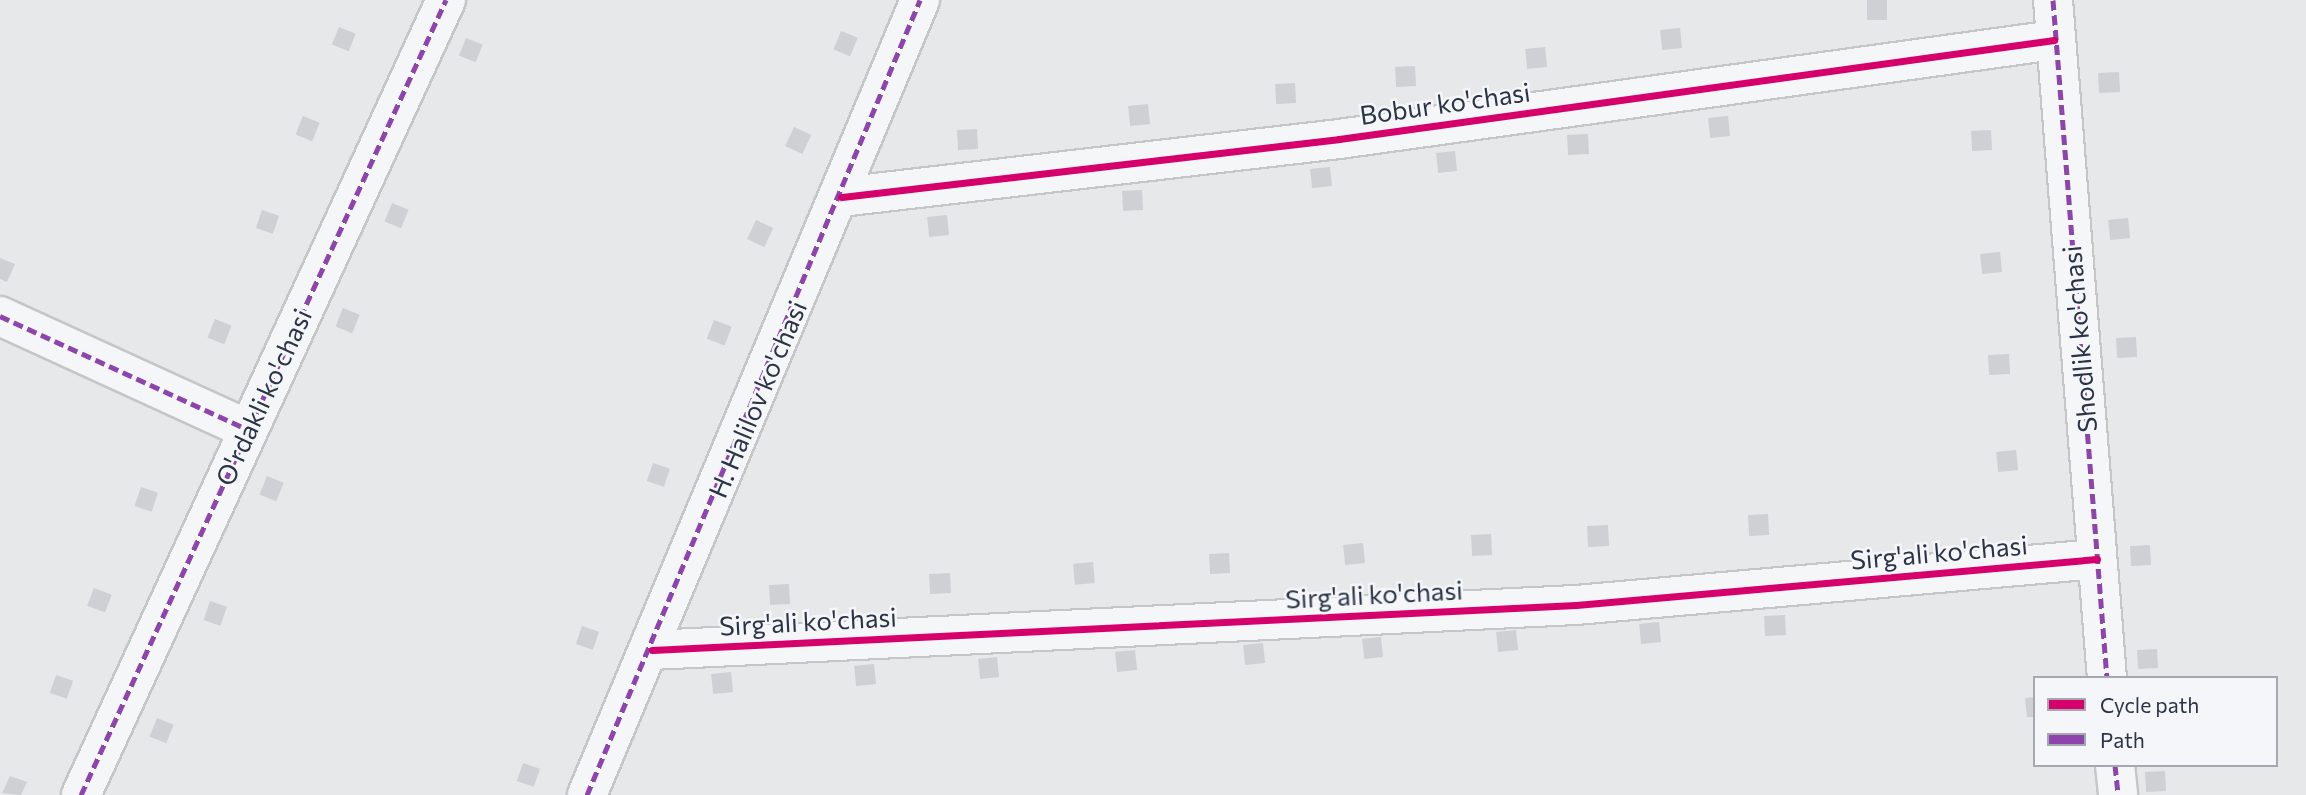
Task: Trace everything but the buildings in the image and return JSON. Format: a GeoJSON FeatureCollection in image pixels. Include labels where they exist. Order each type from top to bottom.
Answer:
{"type":"FeatureCollection","features":[{"type":"Feature","properties":{"kind":"street","name":"O'rdakli ko'chasi"},"geometry":{"type":"LineString","coordinates":[[80,795],[446,0]]}},
{"type":"Feature","properties":{"kind":"street","name":"H. Halilov ko'chasi"},"geometry":{"type":"LineString","coordinates":[[587,795],[652,650],[920,0]]}},
{"type":"Feature","properties":{"kind":"street","name":"Shodlik ko'chasi"},"geometry":{"type":"LineString","coordinates":[[2053,0],[2054,40],[2108,676]]}},
{"type":"Feature","properties":{"kind":"street","name":"Bobur ko'chasi"},"geometry":{"type":"LineString","coordinates":[[841,197],[1339,139],[2054,40]]}},
{"type":"Feature","properties":{"kind":"street"},"geometry":{"type":"LineString","coordinates":[[0,316],[247,429]]}},
{"type":"Feature","properties":{"kind":"street","name":"Sirg'ali ko'chasi"},"geometry":{"type":"LineString","coordinates":[[652,650],[1576,605],[2097,559]]}},
{"type":"Feature","properties":{"kind":"street"},"geometry":{"type":"LineString","coordinates":[[2115,767],[2118,795]]}},
{"type":"Feature","properties":{"kind":"marked path"},"geometry":{"type":"LineString","coordinates":[[81,795],[446,0]]}},
{"type":"Feature","properties":{"kind":"marked path"},"geometry":{"type":"LineString","coordinates":[[587,795],[920,0]]}},
{"type":"Feature","properties":{"kind":"marked path"},"geometry":{"type":"LineString","coordinates":[[2053,0],[2107,676]]}},
{"type":"Feature","properties":{"kind":"marked path"},"geometry":{"type":"LineString","coordinates":[[0,316],[247,429]]}},
{"type":"Feature","properties":{"kind":"marked path"},"geometry":{"type":"LineString","coordinates":[[2115,767],[2118,795]]}},
{"type":"Feature","properties":{"kind":"cycle path"},"geometry":{"type":"LineString","coordinates":[[841,197],[1339,139],[2054,40]]}},
{"type":"Feature","properties":{"kind":"cycle path"},"geometry":{"type":"LineString","coordinates":[[652,650],[1576,605],[2097,559]]}}]}
